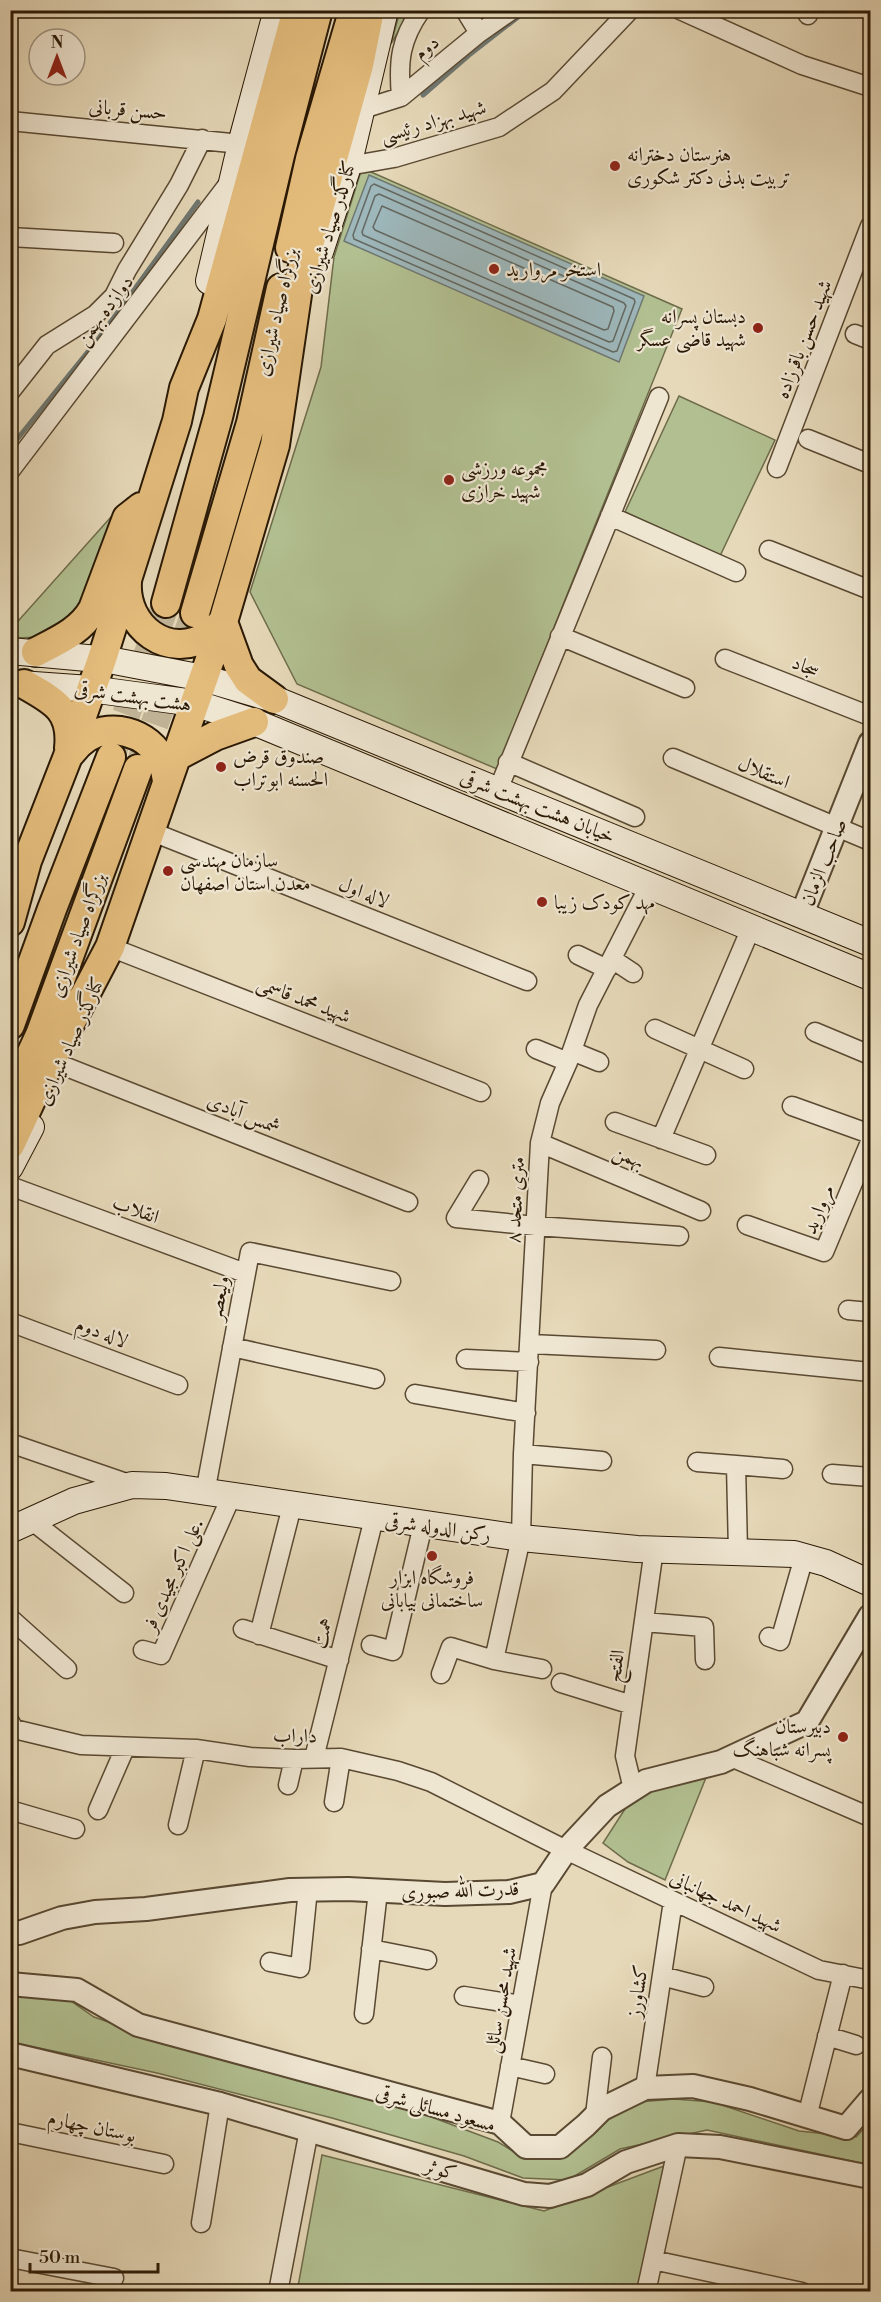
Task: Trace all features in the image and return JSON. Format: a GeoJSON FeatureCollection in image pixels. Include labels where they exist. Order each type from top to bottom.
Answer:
{"type":"FeatureCollection","features":[{"type":"Feature","properties":{"kind":"highway"},"geometry":{"type":"LineString","coordinates":[[10,922],[27,861],[102,660],[177,421],[184,388],[212,320],[297,10]]}},
{"type":"Feature","properties":{"kind":"highway","name":"بزرگراه صیاد شیرازی"},"geometry":{"type":"LineString","coordinates":[[166,603],[218,417],[280,155],[318,10]]}},
{"type":"Feature","properties":{"kind":"highway","name":"بزرگراه صیاد شیرازی"},"geometry":{"type":"LineString","coordinates":[[195,613],[251,423],[310,159],[353,10]]}},
{"type":"Feature","properties":{"kind":"highway"},"geometry":{"type":"LineString","coordinates":[[10,1145],[40,1081],[110,947],[223,622],[275,445],[299,281],[359,65],[370,10]]}},
{"type":"Feature","properties":{"kind":"highway"},"geometry":{"type":"LineString","coordinates":[[23,652],[71,633],[87,621],[127,518],[153,499]]}},
{"type":"Feature","properties":{"kind":"highway"},"geometry":{"type":"LineString","coordinates":[[128,577],[126,596],[131,613],[142,628],[157,638],[175,643],[193,642],[210,635],[223,622]]}},
{"type":"Feature","properties":{"kind":"highway"},"geometry":{"type":"LineString","coordinates":[[223,622],[238,666],[248,680],[274,699]]}},
{"type":"Feature","properties":{"kind":"highway"},"geometry":{"type":"LineString","coordinates":[[17,683],[45,695],[65,715],[70,733],[68,756]]}},
{"type":"Feature","properties":{"kind":"highway"},"geometry":{"type":"LineString","coordinates":[[172,768],[215,736],[254,722]]}},
{"type":"Feature","properties":{"kind":"highway"},"geometry":{"type":"LineString","coordinates":[[68,756],[81,742],[98,733],[117,730],[136,735],[152,746],[163,762],[172,768]]}},
{"type":"Feature","properties":{"kind":"highway","name":"بزرگراه صیاد شیرازی"},"geometry":{"type":"LineString","coordinates":[[10,1025],[111,757]]}},
{"type":"Feature","properties":{"kind":"highway","name":"بزرگراه صیاد شیرازی"},"geometry":{"type":"LineString","coordinates":[[10,1099],[40,1035],[138,769]]}},
{"type":"Feature","properties":{"kind":"main road"},"geometry":{"type":"LineString","coordinates":[[184,388],[241,144],[277,10]]}},
{"type":"Feature","properties":{"kind":"main road","name":"کنارگذر صیاد شیرازی"},"geometry":{"type":"LineString","coordinates":[[275,445],[310,286],[348,166],[385,10]]}},
{"type":"Feature","properties":{"kind":"main road","name":"هشت بهشت شرقی"},"geometry":{"type":"LineString","coordinates":[[23,652],[102,660],[199,691],[254,722]]}},
{"type":"Feature","properties":{"kind":"main road","name":"هشت بهشت شرقی"},"geometry":{"type":"LineString","coordinates":[[17,683],[90,689],[199,691]]}},
{"type":"Feature","properties":{"kind":"main road","name":"خیابان هشت بهشت شرقی"},"geometry":{"type":"LineString","coordinates":[[199,691],[274,699],[863,939]]}},
{"type":"Feature","properties":{"kind":"main road","name":"خیابان هشت بهشت شرقی"},"geometry":{"type":"LineString","coordinates":[[254,722],[870,977]]}},
{"type":"Feature","properties":{"kind":"main road"},"geometry":{"type":"LineString","coordinates":[[10,901],[27,861]]}},
{"type":"Feature","properties":{"kind":"main road"},"geometry":{"type":"LineString","coordinates":[[842,965],[863,939]]}},
{"type":"Feature","properties":{"kind":"main road","name":"کنارگذر صیاد شیرازی"},"geometry":{"type":"LineString","coordinates":[[10,1167],[64,1065],[110,947]]}},
{"type":"Feature","properties":{"kind":"main road","name":"رکن الدوله شرقی"},"geometry":{"type":"LineString","coordinates":[[21,1525],[74,1501],[132,1485],[166,1486],[521,1538],[654,1549],[794,1554],[826,1563],[870,1583]]}},
{"type":"Feature","properties":{"kind":"street"},"geometry":{"type":"LineString","coordinates":[[401,97],[400,50],[410,26],[421,10]]}},
{"type":"Feature","properties":{"kind":"street"},"geometry":{"type":"LineString","coordinates":[[465,10],[479,33]]}},
{"type":"Feature","properties":{"kind":"street","name":"دوم"},"geometry":{"type":"LineString","coordinates":[[363,109],[401,97],[479,33],[513,10]]}},
{"type":"Feature","properties":{"kind":"street","name":"شهید بهزاد رئیسی"},"geometry":{"type":"LineString","coordinates":[[348,166],[394,158],[499,127],[553,91],[630,10]]}},
{"type":"Feature","properties":{"kind":"street"},"geometry":{"type":"LineString","coordinates":[[680,10],[802,65],[870,87]]}},
{"type":"Feature","properties":{"kind":"street","name":"حسن قربانی"},"geometry":{"type":"LineString","coordinates":[[10,121],[241,144]]}},
{"type":"Feature","properties":{"kind":"street","name":"دوازده بهمن"},"geometry":{"type":"LineString","coordinates":[[10,392],[47,345],[94,315],[114,296],[127,270],[179,185],[202,139]]}},
{"type":"Feature","properties":{"kind":"street","name":"دوازده بهمن"},"geometry":{"type":"LineString","coordinates":[[10,471],[233,177]]}},
{"type":"Feature","properties":{"kind":"street","name":"شهید حسن باقرزاده"},"geometry":{"type":"LineString","coordinates":[[777,468],[870,226]]}},
{"type":"Feature","properties":{"kind":"street"},"geometry":{"type":"LineString","coordinates":[[10,237],[114,243]]}},
{"type":"Feature","properties":{"kind":"street"},"geometry":{"type":"LineString","coordinates":[[498,790],[659,397]]}},
{"type":"Feature","properties":{"kind":"street"},"geometry":{"type":"LineString","coordinates":[[808,439],[870,464]]}},
{"type":"Feature","properties":{"kind":"street"},"geometry":{"type":"LineString","coordinates":[[610,516],[736,572]]}},
{"type":"Feature","properties":{"kind":"street"},"geometry":{"type":"LineString","coordinates":[[769,550],[870,590]]}},
{"type":"Feature","properties":{"kind":"street"},"geometry":{"type":"LineString","coordinates":[[560,636],[685,688]]}},
{"type":"Feature","properties":{"kind":"street","name":"سجاد"},"geometry":{"type":"LineString","coordinates":[[725,659],[870,716]]}},
{"type":"Feature","properties":{"kind":"street","name":"صاحب الزمان"},"geometry":{"type":"LineString","coordinates":[[802,914],[870,743]]}},
{"type":"Feature","properties":{"kind":"street","name":"استقلال"},"geometry":{"type":"LineString","coordinates":[[673,758],[870,841]]}},
{"type":"Feature","properties":{"kind":"street"},"geometry":{"type":"LineString","coordinates":[[508,762],[635,818]]}},
{"type":"Feature","properties":{"kind":"street","name":"لاله اول"},"geometry":{"type":"LineString","coordinates":[[150,831],[527,981]]}},
{"type":"Feature","properties":{"kind":"street","name":"۸ متری متحد"},"geometry":{"type":"LineString","coordinates":[[494,1660],[521,1538],[523,1454],[540,1143],[550,1103],[570,1057],[588,1005],[649,886]]}},
{"type":"Feature","properties":{"kind":"street"},"geometry":{"type":"LineString","coordinates":[[661,1139],[751,928]]}},
{"type":"Feature","properties":{"kind":"street","name":"شهید محمد قاسمی"},"geometry":{"type":"LineString","coordinates":[[110,947],[481,1092]]}},
{"type":"Feature","properties":{"kind":"street"},"geometry":{"type":"LineString","coordinates":[[578,955],[633,973]]}},
{"type":"Feature","properties":{"kind":"street"},"geometry":{"type":"LineString","coordinates":[[655,1029],[744,1069]]}},
{"type":"Feature","properties":{"kind":"street"},"geometry":{"type":"LineString","coordinates":[[815,1032],[870,1056]]}},
{"type":"Feature","properties":{"kind":"street"},"geometry":{"type":"LineString","coordinates":[[536,1049],[599,1062]]}},
{"type":"Feature","properties":{"kind":"street","name":"شمس آبادی"},"geometry":{"type":"LineString","coordinates":[[64,1065],[408,1202]]}},
{"type":"Feature","properties":{"kind":"street"},"geometry":{"type":"LineString","coordinates":[[792,1106],[870,1134]]}},
{"type":"Feature","properties":{"kind":"street"},"geometry":{"type":"LineString","coordinates":[[615,1122],[706,1155]]}},
{"type":"Feature","properties":{"kind":"street","name":"مروارید"},"geometry":{"type":"LineString","coordinates":[[747,1225],[824,1252],[863,1179],[870,1142]]}},
{"type":"Feature","properties":{"kind":"street","name":"بهمن"},"geometry":{"type":"LineString","coordinates":[[540,1143],[701,1210]]}},
{"type":"Feature","properties":{"kind":"street"},"geometry":{"type":"LineString","coordinates":[[479,1180],[456,1218],[679,1236]]}},
{"type":"Feature","properties":{"kind":"street","name":"انقلاب"},"geometry":{"type":"LineString","coordinates":[[10,1186],[245,1274]]}},
{"type":"Feature","properties":{"kind":"street","name":"ولیعصر"},"geometry":{"type":"LineString","coordinates":[[205,1493],[250,1252],[391,1281]]}},
{"type":"Feature","properties":{"kind":"street"},"geometry":{"type":"LineString","coordinates":[[848,1310],[870,1312]]}},
{"type":"Feature","properties":{"kind":"street","name":"لاله دوم"},"geometry":{"type":"LineString","coordinates":[[10,1322],[178,1385]]}},
{"type":"Feature","properties":{"kind":"street"},"geometry":{"type":"LineString","coordinates":[[232,1347],[375,1379]]}},
{"type":"Feature","properties":{"kind":"street"},"geometry":{"type":"LineString","coordinates":[[466,1359],[530,1353],[656,1350]]}},
{"type":"Feature","properties":{"kind":"street"},"geometry":{"type":"LineString","coordinates":[[720,1357],[870,1372]]}},
{"type":"Feature","properties":{"kind":"street"},"geometry":{"type":"LineString","coordinates":[[415,1394],[526,1413]]}},
{"type":"Feature","properties":{"kind":"street"},"geometry":{"type":"LineString","coordinates":[[10,1443],[132,1485]]}},
{"type":"Feature","properties":{"kind":"street"},"geometry":{"type":"LineString","coordinates":[[523,1454],[602,1461]]}},
{"type":"Feature","properties":{"kind":"street"},"geometry":{"type":"LineString","coordinates":[[697,1462],[783,1469]]}},
{"type":"Feature","properties":{"kind":"street"},"geometry":{"type":"LineString","coordinates":[[736,1465],[738,1551]]}},
{"type":"Feature","properties":{"kind":"street"},"geometry":{"type":"LineString","coordinates":[[832,1474],[870,1477]]}},
{"type":"Feature","properties":{"kind":"street","name":"علی اکبر مجیدی فر."},"geometry":{"type":"LineString","coordinates":[[143,1650],[161,1655],[231,1497]]}},
{"type":"Feature","properties":{"kind":"street"},"geometry":{"type":"LineString","coordinates":[[292,1506],[251,1632],[339,1660]]}},
{"type":"Feature","properties":{"kind":"street","name":"همت"},"geometry":{"type":"LineString","coordinates":[[314,1758],[374,1518]]}},
{"type":"Feature","properties":{"kind":"street"},"geometry":{"type":"LineString","coordinates":[[21,1525],[124,1593]]}},
{"type":"Feature","properties":{"kind":"street"},"geometry":{"type":"LineString","coordinates":[[371,1645],[393,1651],[423,1525]]}},
{"type":"Feature","properties":{"kind":"street","name":"الفتح"},"geometry":{"type":"LineString","coordinates":[[633,1789],[625,1756],[654,1549]]}},
{"type":"Feature","properties":{"kind":"street"},"geometry":{"type":"LineString","coordinates":[[769,1637],[780,1641],[804,1557]]}},
{"type":"Feature","properties":{"kind":"street","name":"قدرت الله صبوری"},"geometry":{"type":"LineString","coordinates":[[10,1932],[19,1933],[62,1918],[94,1912],[146,1909],[290,1890],[426,1894],[509,1893],[543,1884],[566,1850],[607,1806],[646,1781],[721,1762],[807,1722],[870,1616]]}},
{"type":"Feature","properties":{"kind":"street"},"geometry":{"type":"LineString","coordinates":[[10,1618],[67,1669]]}},
{"type":"Feature","properties":{"kind":"street"},"geometry":{"type":"LineString","coordinates":[[644,1622],[704,1627],[705,1660]]}},
{"type":"Feature","properties":{"kind":"street"},"geometry":{"type":"LineString","coordinates":[[441,1674],[451,1647],[494,1660],[542,1669]]}},
{"type":"Feature","properties":{"kind":"street"},"geometry":{"type":"LineString","coordinates":[[561,1683],[632,1705]]}},
{"type":"Feature","properties":{"kind":"street","name":"داراب"},"geometry":{"type":"LineString","coordinates":[[12,1730],[81,1746],[196,1749],[294,1759],[341,1758],[398,1771],[431,1782],[566,1850]]}},
{"type":"Feature","properties":{"kind":"street"},"geometry":{"type":"LineString","coordinates":[[98,1810],[125,1748]]}},
{"type":"Feature","properties":{"kind":"street"},"geometry":{"type":"LineString","coordinates":[[178,1825],[196,1749]]}},
{"type":"Feature","properties":{"kind":"street"},"geometry":{"type":"LineString","coordinates":[[731,1757],[870,1816]]}},
{"type":"Feature","properties":{"kind":"street"},"geometry":{"type":"LineString","coordinates":[[334,1802],[341,1758]]}},
{"type":"Feature","properties":{"kind":"street"},"geometry":{"type":"LineString","coordinates":[[288,1785],[294,1759]]}},
{"type":"Feature","properties":{"kind":"street"},"geometry":{"type":"LineString","coordinates":[[10,1810],[75,1829]]}},
{"type":"Feature","properties":{"kind":"street","name":"شهید احمد جهانبانی"},"geometry":{"type":"LineString","coordinates":[[566,1850],[819,1970],[870,1980]]}},
{"type":"Feature","properties":{"kind":"street","name":"شهید محسن سائلی"},"geometry":{"type":"LineString","coordinates":[[500,2123],[543,1884]]}},
{"type":"Feature","properties":{"kind":"street"},"geometry":{"type":"LineString","coordinates":[[270,1962],[300,1968],[308,1889]]}},
{"type":"Feature","properties":{"kind":"street"},"geometry":{"type":"LineString","coordinates":[[364,2014],[378,1891]]}},
{"type":"Feature","properties":{"kind":"street","name":"کشاورز"},"geometry":{"type":"LineString","coordinates":[[645,2088],[673,1901]]}},
{"type":"Feature","properties":{"kind":"street"},"geometry":{"type":"LineString","coordinates":[[371,1949],[427,1960]]}},
{"type":"Feature","properties":{"kind":"street"},"geometry":{"type":"LineString","coordinates":[[807,2116],[843,1974]]}},
{"type":"Feature","properties":{"kind":"street"},"geometry":{"type":"LineString","coordinates":[[662,1976],[704,1987]]}},
{"type":"Feature","properties":{"kind":"street","name":"مسعود مسائلی شرقی"},"geometry":{"type":"LineString","coordinates":[[10,1984],[77,1990],[138,2025],[500,2123],[526,2147],[560,2147],[602,2109],[645,2088],[693,2086],[750,2099],[846,2128],[870,2100]]}},
{"type":"Feature","properties":{"kind":"street"},"geometry":{"type":"LineString","coordinates":[[464,1996],[521,2005]]}},
{"type":"Feature","properties":{"kind":"street"},"geometry":{"type":"LineString","coordinates":[[827,2036],[856,2045]]}},
{"type":"Feature","properties":{"kind":"street","name":"کوثر"},"geometry":{"type":"LineString","coordinates":[[10,2054],[220,2104],[524,2194],[550,2196],[588,2185],[626,2162],[678,2145],[720,2147],[870,2177]]}},
{"type":"Feature","properties":{"kind":"street"},"geometry":{"type":"LineString","coordinates":[[595,2115],[602,2057]]}},
{"type":"Feature","properties":{"kind":"street"},"geometry":{"type":"LineString","coordinates":[[510,2066],[546,2074]]}},
{"type":"Feature","properties":{"kind":"street"},"geometry":{"type":"LineString","coordinates":[[201,2223],[220,2104]]}},
{"type":"Feature","properties":{"kind":"street"},"geometry":{"type":"LineString","coordinates":[[278,2292],[309,2130]]}},
{"type":"Feature","properties":{"kind":"street","name":"بوستان چهارم"},"geometry":{"type":"LineString","coordinates":[[10,2132],[164,2164]]}},
{"type":"Feature","properties":{"kind":"street"},"geometry":{"type":"LineString","coordinates":[[646,2292],[678,2145]]}},
{"type":"Feature","properties":{"kind":"street"},"geometry":{"type":"LineString","coordinates":[[10,2258],[114,2278]]}},
{"type":"Feature","properties":{"kind":"street"},"geometry":{"type":"LineString","coordinates":[[653,2260],[802,2292]]}},
{"type":"Feature","properties":{"kind":"green space"},"geometry":{"type":"Polygon","coordinates":[[[400,11],[410,11],[391,44],[400,11]]]}},
{"type":"Feature","properties":{"kind":"green space","name":"مجموعه ورزشی شهید خرازی"},"geometry":{"type":"Polygon","coordinates":[[[362,168],[682,309],[497,769],[297,684],[250,592],[321,367],[334,257],[362,168]]]}},
{"type":"Feature","properties":{"kind":"green space"},"geometry":{"type":"Polygon","coordinates":[[[679,396],[775,440],[720,556],[625,512],[679,396]]]}},
{"type":"Feature","properties":{"kind":"green space"},"geometry":{"type":"Polygon","coordinates":[[[127,499],[127,510],[84,615],[48,637],[11,638],[11,629],[127,499]]]}},
{"type":"Feature","properties":{"kind":"green space"},"geometry":{"type":"Polygon","coordinates":[[[707,1775],[665,1880],[628,1862],[603,1843],[634,1795],[707,1775]]]}},
{"type":"Feature","properties":{"kind":"green space"},"geometry":{"type":"Polygon","coordinates":[[[10,1994],[68,1999],[94,2017],[180,2047],[418,2112],[498,2142],[521,2156],[559,2157],[606,2121],[639,2102],[674,2099],[713,2102],[799,2131],[856,2137],[870,2122],[870,2165],[707,2130],[620,2149],[568,2180],[523,2178],[464,2156],[332,2118],[157,2073],[11,2042],[10,1994]]]}},
{"type":"Feature","properties":{"kind":"green space"},"geometry":{"type":"Polygon","coordinates":[[[322,2155],[544,2211],[672,2163],[642,2291],[297,2292],[322,2155]]]}},
{"type":"Feature","properties":{"kind":"water","name":"استخر مروارید"},"geometry":{"type":"Polygon","coordinates":[[[369,175],[644,296],[619,362],[344,241],[369,175]]]}},
{"type":"Feature","properties":{"kind":"waterway"},"geometry":{"type":"LineString","coordinates":[[423,95],[469,55],[527,10]]}},
{"type":"Feature","properties":{"kind":"waterway"},"geometry":{"type":"LineString","coordinates":[[10,448],[99,338],[198,202]]}},
{"type":"Feature","properties":{"kind":"tunnel"},"geometry":{"type":"LineString","coordinates":[[112,754],[166,603]]}},
{"type":"Feature","properties":{"kind":"tunnel"},"geometry":{"type":"LineString","coordinates":[[140,764],[195,613]]}},
{"type":"Feature","properties":{"kind":"place","name":"هنرستان دخترانه تربیت بدنی دکتر شکوری"},"geometry":{"type":"Point","coordinates":[615,166]}},
{"type":"Feature","properties":{"kind":"place","name":"استخر مروارید"},"geometry":{"type":"Point","coordinates":[494,269]}},
{"type":"Feature","properties":{"kind":"place","name":"دبستان پسرانه شهید قاضی عسگر"},"geometry":{"type":"Point","coordinates":[758,328]}},
{"type":"Feature","properties":{"kind":"place","name":"مجموعه ورزشی شهید خرازی"},"geometry":{"type":"Point","coordinates":[449,480]}},
{"type":"Feature","properties":{"kind":"place","name":"صندوق قرض الحسنه ابوتراب"},"geometry":{"type":"Point","coordinates":[221,767]}},
{"type":"Feature","properties":{"kind":"place","name":"سازمان مهندسی معدن استان اصفهان"},"geometry":{"type":"Point","coordinates":[168,871]}},
{"type":"Feature","properties":{"kind":"place","name":"مهد کودک زیبا"},"geometry":{"type":"Point","coordinates":[542,902]}},
{"type":"Feature","properties":{"kind":"place","name":"فروشگاه ابزار ساختمانی بیابانی"},"geometry":{"type":"Point","coordinates":[432,1556]}},
{"type":"Feature","properties":{"kind":"place","name":"دبیرستان پسرانه شباهنگ"},"geometry":{"type":"Point","coordinates":[843,1737]}}]}
